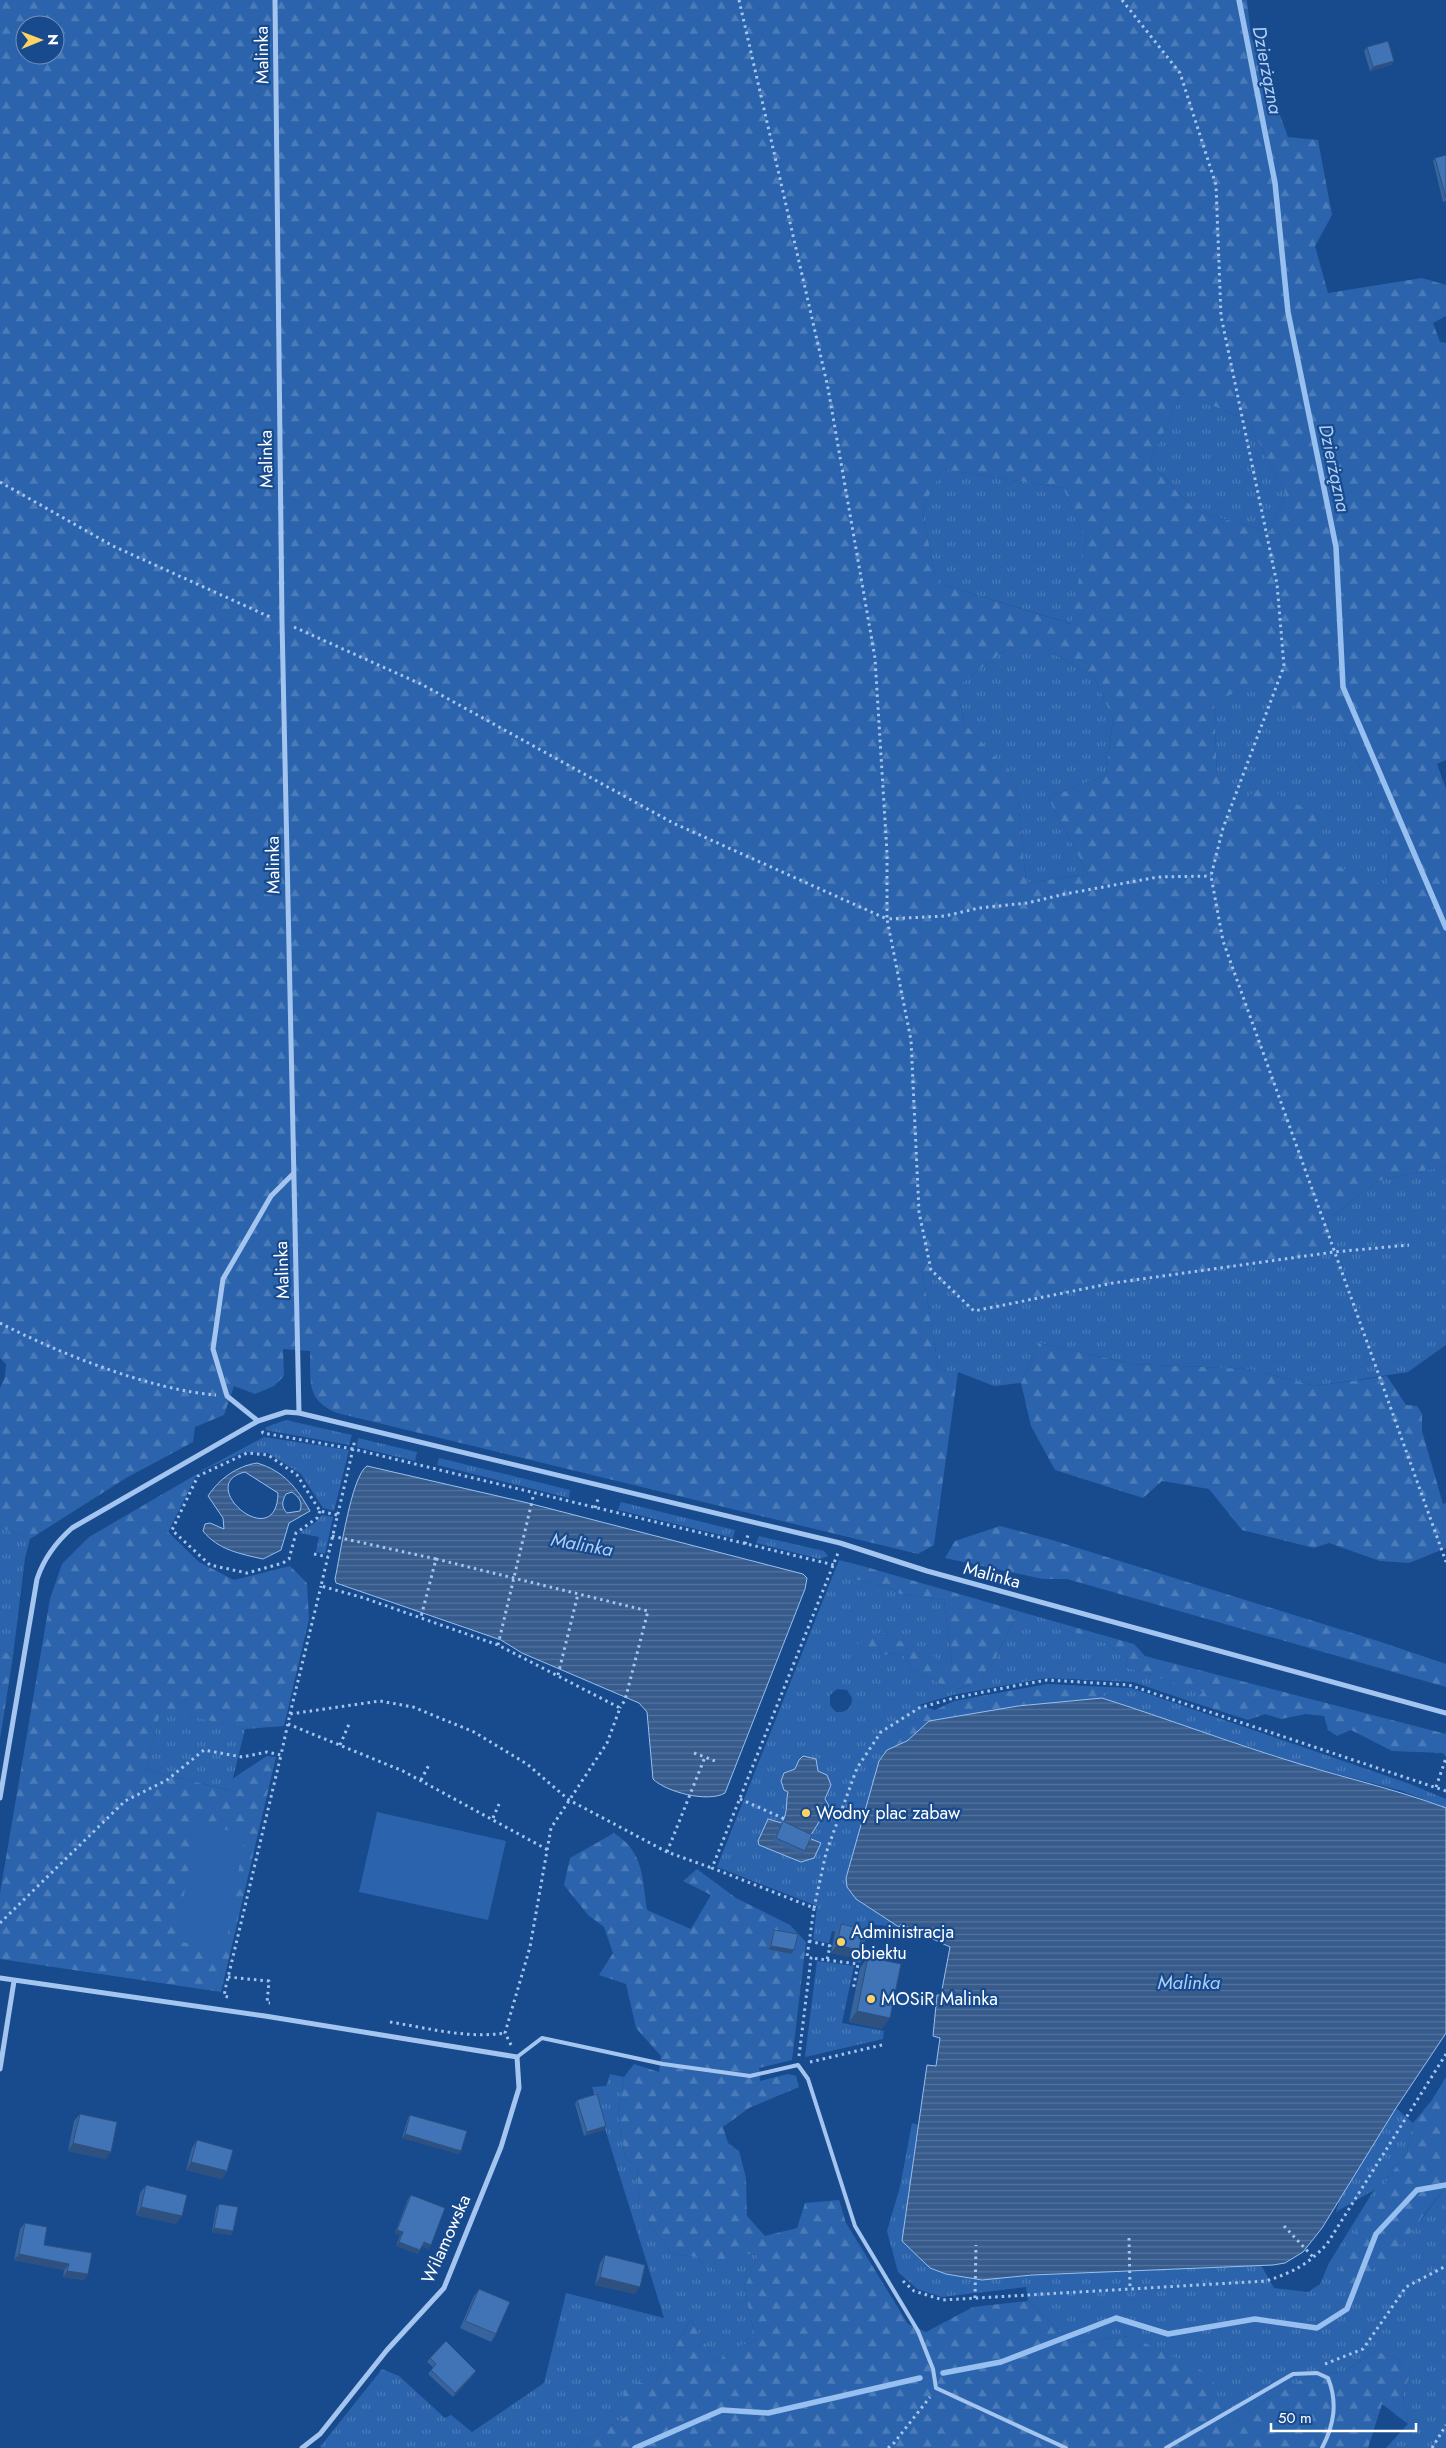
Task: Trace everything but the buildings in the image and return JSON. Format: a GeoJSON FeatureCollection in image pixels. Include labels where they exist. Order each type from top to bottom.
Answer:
{"type":"FeatureCollection","features":[{"type":"Feature","properties":{"kind":"street","name":"Malinka"},"geometry":{"type":"LineString","coordinates":[[275,0],[282,622],[299,1413],[840,1543],[937,1574],[1446,1713]]}},
{"type":"Feature","properties":{"kind":"street"},"geometry":{"type":"LineString","coordinates":[[258,1421],[227,1396],[212,1349],[223,1279],[270,1196],[293,1174]]}},
{"type":"Feature","properties":{"kind":"street"},"geometry":{"type":"LineString","coordinates":[[0,1798],[37,1579],[42,1566],[57,1542],[72,1528],[258,1421],[286,1412],[299,1413]]}},
{"type":"Feature","properties":{"kind":"street"},"geometry":{"type":"LineString","coordinates":[[0,1978],[257,2015],[517,2057]]}},
{"type":"Feature","properties":{"kind":"street"},"geometry":{"type":"LineString","coordinates":[[0,2068],[14,1981]]}},
{"type":"Feature","properties":{"kind":"street","name":"Wilamowska"},"geometry":{"type":"LineString","coordinates":[[302,2448],[320,2434],[387,2350],[444,2288],[501,2147],[519,2088],[517,2057]]}},
{"type":"Feature","properties":{"kind":"lane"},"geometry":{"type":"LineString","coordinates":[[517,2057],[542,2038],[663,2064],[750,2076],[798,2065],[808,2079],[855,2226],[918,2331],[932,2369],[936,2388],[1066,2448]]}},
{"type":"Feature","properties":{"kind":"lane"},"geometry":{"type":"LineString","coordinates":[[1166,2448],[1293,2374],[1317,2373],[1328,2378],[1334,2391],[1336,2406],[1329,2434],[1322,2448]]}},
{"type":"Feature","properties":{"kind":"path"},"geometry":{"type":"LineString","coordinates":[[739,0],[828,388],[875,658],[887,853],[887,919],[911,1040],[919,1212],[931,1270],[974,1311],[1113,1283],[1334,1252],[1409,1245]]}},
{"type":"Feature","properties":{"kind":"path"},"geometry":{"type":"LineString","coordinates":[[1122,0],[1180,73],[1216,185],[1221,316],[1276,584],[1284,666],[1223,828],[1211,876],[1223,941],[1446,1562]]}},
{"type":"Feature","properties":{"kind":"path"},"geometry":{"type":"LineString","coordinates":[[0,482],[113,546],[423,685],[673,823],[887,919],[945,916],[979,908],[1027,903],[1158,877],[1211,876]]}},
{"type":"Feature","properties":{"kind":"path"},"geometry":{"type":"LineString","coordinates":[[0,1323],[36,1342],[120,1372],[198,1394],[227,1396]]}},
{"type":"Feature","properties":{"kind":"path"},"geometry":{"type":"LineString","coordinates":[[258,1421],[263,1433],[353,1449],[834,1565]]}},
{"type":"Feature","properties":{"kind":"path"},"geometry":{"type":"LineString","coordinates":[[224,1996],[358,1428]]}},
{"type":"Feature","properties":{"kind":"path"},"geometry":{"type":"LineString","coordinates":[[320,1511],[318,1518],[296,1533],[289,1559],[283,1563],[247,1572],[210,1565],[172,1530],[198,1476],[242,1454],[268,1455],[297,1475],[320,1511],[337,1515]]}},
{"type":"Feature","properties":{"kind":"path"},"geometry":{"type":"LineString","coordinates":[[498,1646],[534,1493]]}},
{"type":"Feature","properties":{"kind":"path"},"geometry":{"type":"LineString","coordinates":[[332,1536],[436,1559],[648,1611],[625,1700],[620,1708],[607,1743],[552,1828],[530,1947],[505,2033],[517,2057]]}},
{"type":"Feature","properties":{"kind":"path"},"geometry":{"type":"LineString","coordinates":[[712,1868],[834,1565],[840,1543]]}},
{"type":"Feature","properties":{"kind":"path"},"geometry":{"type":"LineString","coordinates":[[314,1554],[328,1557]]}},
{"type":"Feature","properties":{"kind":"path"},"geometry":{"type":"LineString","coordinates":[[421,1618],[436,1559]]}},
{"type":"Feature","properties":{"kind":"path"},"geometry":{"type":"LineString","coordinates":[[321,1586],[364,1598],[498,1646],[620,1708]]}},
{"type":"Feature","properties":{"kind":"path"},"geometry":{"type":"LineString","coordinates":[[558,1675],[578,1594]]}},
{"type":"Feature","properties":{"kind":"path"},"geometry":{"type":"LineString","coordinates":[[853,1990],[858,1964],[807,1957],[814,1908],[826,1853],[857,1768],[881,1732],[919,1708],[954,1698],[1047,1680],[1129,1685],[1446,1791]]}},
{"type":"Feature","properties":{"kind":"path"},"geometry":{"type":"LineString","coordinates":[[290,1714],[380,1701],[413,1707],[474,1732],[527,1764],[569,1800],[668,1852],[814,1908]]}},
{"type":"Feature","properties":{"kind":"path"},"geometry":{"type":"LineString","coordinates":[[288,1724],[421,1780],[548,1850]]}},
{"type":"Feature","properties":{"kind":"path"},"geometry":{"type":"LineString","coordinates":[[340,1745],[349,1724]]}},
{"type":"Feature","properties":{"kind":"path"},"geometry":{"type":"LineString","coordinates":[[0,1922],[125,1801],[167,1780],[204,1750],[242,1758],[267,1752],[281,1755]]}},
{"type":"Feature","properties":{"kind":"path"},"geometry":{"type":"LineString","coordinates":[[694,1752],[715,1761]]}},
{"type":"Feature","properties":{"kind":"path"},"geometry":{"type":"LineString","coordinates":[[668,1852],[705,1756]]}},
{"type":"Feature","properties":{"kind":"path"},"geometry":{"type":"LineString","coordinates":[[1436,1787],[1446,1758]]}},
{"type":"Feature","properties":{"kind":"path"},"geometry":{"type":"LineString","coordinates":[[421,1780],[430,1763]]}},
{"type":"Feature","properties":{"kind":"path"},"geometry":{"type":"LineString","coordinates":[[740,1799],[787,1820]]}},
{"type":"Feature","properties":{"kind":"path"},"geometry":{"type":"LineString","coordinates":[[493,1818],[499,1804]]}},
{"type":"Feature","properties":{"kind":"path"},"geometry":{"type":"LineString","coordinates":[[810,1940],[830,1946],[827,1960]]}},
{"type":"Feature","properties":{"kind":"path"},"geometry":{"type":"LineString","coordinates":[[811,1958],[798,2065],[882,2045]]}},
{"type":"Feature","properties":{"kind":"path"},"geometry":{"type":"LineString","coordinates":[[228,1977],[269,1981],[266,2003],[276,2004]]}},
{"type":"Feature","properties":{"kind":"path"},"geometry":{"type":"LineString","coordinates":[[383,2021],[470,2035],[488,2036],[505,2033]]}},
{"type":"Feature","properties":{"kind":"path"},"geometry":{"type":"LineString","coordinates":[[900,2278],[914,2291],[943,2300],[1266,2281],[1292,2272],[1306,2266],[1328,2244],[1446,2054]]}},
{"type":"Feature","properties":{"kind":"path"},"geometry":{"type":"LineString","coordinates":[[1284,2226],[1314,2258]]}},
{"type":"Feature","properties":{"kind":"path"},"geometry":{"type":"LineString","coordinates":[[1130,2238],[1130,2288]]}},
{"type":"Feature","properties":{"kind":"path"},"geometry":{"type":"LineString","coordinates":[[975,2298],[976,2245]]}},
{"type":"Feature","properties":{"kind":"path"},"geometry":{"type":"LineString","coordinates":[[1318,2366],[1363,2349],[1406,2287],[1446,2266]]}},
{"type":"Feature","properties":{"kind":"path"},"geometry":{"type":"LineString","coordinates":[[888,2448],[936,2388]]}},
{"type":"Feature","properties":{"kind":"path"},"geometry":{"type":"LineString","coordinates":[[1432,2448],[1446,2425]]}},
{"type":"Feature","properties":{"kind":"green space"},"geometry":{"type":"Polygon","coordinates":[[[0,0],[1247,0],[1251,36],[1288,137],[1318,140],[1332,215],[1315,246],[1328,293],[1422,278],[1446,285],[1446,316],[1433,323],[1440,342],[1446,343],[1446,760],[1437,764],[1446,789],[1446,1166],[1377,1181],[1327,1221],[1335,1251],[976,1307],[922,1269],[939,1370],[958,1372],[934,1545],[918,1554],[337,1413],[319,1402],[315,1395],[311,1380],[310,1351],[283,1349],[284,1376],[274,1386],[255,1394],[234,1386],[224,1415],[195,1427],[193,1442],[126,1478],[30,1539],[0,1527],[0,1388],[5,1377],[6,1364],[0,1358],[0,0]],[[1182,393],[1150,462],[1196,511],[1270,532],[1286,494],[1247,420],[1182,393]],[[942,469],[922,510],[937,583],[1071,624],[1086,538],[1063,488],[942,469]],[[1007,649],[956,687],[965,724],[1016,779],[1026,883],[1088,874],[1048,798],[1106,775],[1113,719],[1094,677],[1046,649],[1007,649]],[[1250,686],[1214,702],[1217,776],[1231,806],[1264,786],[1317,816],[1332,864],[1387,887],[1390,831],[1341,728],[1250,686]]]}},
{"type":"Feature","properties":{"kind":"green space"},"geometry":{"type":"Polygon","coordinates":[[[1182,393],[1247,420],[1286,494],[1270,532],[1196,511],[1150,462],[1182,393]]]}},
{"type":"Feature","properties":{"kind":"green space"},"geometry":{"type":"Polygon","coordinates":[[[942,469],[1063,488],[1086,538],[1072,624],[937,583],[922,510],[942,469]]]}},
{"type":"Feature","properties":{"kind":"green space"},"geometry":{"type":"Polygon","coordinates":[[[1007,649],[1046,649],[1094,677],[1113,719],[1106,775],[1048,798],[1088,874],[1026,883],[1016,780],[965,724],[956,687],[1007,649]]]}},
{"type":"Feature","properties":{"kind":"green space"},"geometry":{"type":"Polygon","coordinates":[[[1250,685],[1341,728],[1390,831],[1387,888],[1331,864],[1317,816],[1231,806],[1217,776],[1214,702],[1250,685]]]}},
{"type":"Feature","properties":{"kind":"green space"},"geometry":{"type":"Polygon","coordinates":[[[1446,1166],[1446,1345],[1408,1372],[1316,1386],[1248,1369],[1133,1364],[1039,1343],[1021,1383],[994,1386],[958,1372],[939,1370],[922,1269],[976,1307],[1335,1250],[1327,1221],[1377,1181],[1446,1166]]]}},
{"type":"Feature","properties":{"kind":"green space"},"geometry":{"type":"Polygon","coordinates":[[[1039,1343],[1133,1364],[1248,1369],[1316,1386],[1387,1376],[1406,1405],[1417,1406],[1422,1414],[1422,1431],[1443,1504],[1446,1503],[1446,1548],[1409,1563],[1380,1561],[1329,1543],[1314,1548],[1242,1530],[1209,1489],[1162,1481],[1143,1498],[1055,1470],[1031,1426],[1021,1383],[1039,1343]]]}},
{"type":"Feature","properties":{"kind":"green space"},"geometry":{"type":"Polygon","coordinates":[[[286,1420],[352,1435],[349,1445],[265,1430],[266,1427],[286,1420]]]}},
{"type":"Feature","properties":{"kind":"green space"},"geometry":{"type":"Polygon","coordinates":[[[264,1437],[349,1450],[334,1511],[323,1508],[301,1474],[268,1453],[244,1452],[197,1473],[264,1437]]]}},
{"type":"Feature","properties":{"kind":"green space"},"geometry":{"type":"Polygon","coordinates":[[[358,1438],[417,1452],[415,1461],[357,1447],[358,1438]]]}},
{"type":"Feature","properties":{"kind":"green space"},"geometry":{"type":"Polygon","coordinates":[[[439,1458],[570,1490],[569,1498],[437,1465],[439,1458]]]}},
{"type":"Feature","properties":{"kind":"green space"},"geometry":{"type":"Polygon","coordinates":[[[197,1474],[168,1532],[199,1562],[234,1580],[290,1566],[307,1583],[309,1619],[284,1726],[245,1729],[161,1709],[146,1770],[229,1790],[232,1779],[267,1756],[276,1757],[221,1992],[0,1959],[0,1893],[50,1599],[62,1564],[89,1537],[197,1474]]]}},
{"type":"Feature","properties":{"kind":"green space"},"geometry":{"type":"Polygon","coordinates":[[[621,1502],[735,1530],[733,1538],[618,1510],[621,1502]]]}},
{"type":"Feature","properties":{"kind":"green space"},"geometry":{"type":"Polygon","coordinates":[[[322,1515],[333,1517],[325,1554],[316,1552],[319,1537],[299,1533],[316,1522],[322,1515]]]}},
{"type":"Feature","properties":{"kind":"green space"},"geometry":{"type":"Polygon","coordinates":[[[1000,1526],[1052,1540],[1378,1641],[1446,1664],[1446,1687],[1067,1579],[1043,1579],[945,1558],[955,1541],[1000,1526]]]}},
{"type":"Feature","properties":{"kind":"green space"},"geometry":{"type":"Polygon","coordinates":[[[0,1527],[30,1539],[25,1558],[13,1656],[0,1649],[0,1527]]]}},
{"type":"Feature","properties":{"kind":"green space"},"geometry":{"type":"Polygon","coordinates":[[[759,1536],[824,1551],[828,1556],[820,1559],[756,1543],[759,1536]]]}},
{"type":"Feature","properties":{"kind":"green space"},"geometry":{"type":"Polygon","coordinates":[[[839,1560],[859,1565],[854,1579],[885,1586],[900,1594],[944,1600],[952,1666],[881,1632],[881,1656],[893,1653],[904,1656],[912,1670],[938,1682],[946,1689],[951,1687],[960,1689],[978,1681],[993,1663],[1018,1611],[1060,1623],[1062,1629],[1107,1643],[1117,1652],[1128,1658],[1126,1667],[1204,1692],[1192,1702],[1133,1682],[1046,1678],[953,1695],[919,1705],[935,1710],[914,1720],[885,1743],[887,1750],[879,1761],[860,1837],[848,1869],[856,1899],[899,1927],[868,1924],[861,1963],[853,1961],[858,1937],[832,1931],[829,1943],[813,1940],[817,1906],[717,1867],[839,1560]],[[837,1689],[830,1695],[830,1705],[836,1712],[843,1712],[850,1707],[852,1698],[847,1690],[837,1689]],[[816,1759],[799,1760],[795,1769],[787,1771],[781,1781],[784,1790],[788,1792],[784,1818],[782,1823],[771,1818],[809,1838],[827,1799],[829,1782],[827,1775],[818,1771],[816,1759]]]}},
{"type":"Feature","properties":{"kind":"green space"},"geometry":{"type":"Polygon","coordinates":[[[859,1565],[1018,1611],[993,1663],[978,1681],[960,1689],[951,1687],[946,1689],[938,1682],[912,1670],[904,1656],[893,1653],[881,1656],[856,1645],[881,1632],[952,1665],[944,1600],[900,1594],[885,1586],[854,1579],[859,1565]]]}},
{"type":"Feature","properties":{"kind":"green space"},"geometry":{"type":"Polygon","coordinates":[[[1060,1623],[1134,1644],[1145,1656],[1446,1734],[1446,1757],[1443,1753],[1392,1751],[1351,1730],[1337,1736],[1328,1730],[1324,1716],[1306,1714],[1281,1719],[1265,1714],[1248,1720],[1192,1702],[1203,1692],[1126,1667],[1128,1658],[1117,1652],[1107,1643],[1062,1629],[1060,1623]]]}},
{"type":"Feature","properties":{"kind":"green space"},"geometry":{"type":"Polygon","coordinates":[[[0,1649],[13,1656],[0,1739],[0,1649]]]}},
{"type":"Feature","properties":{"kind":"green space"},"geometry":{"type":"Polygon","coordinates":[[[1047,1684],[1107,1687],[1102,1698],[1018,1706],[929,1721],[907,1741],[887,1750],[885,1743],[914,1720],[954,1701],[1047,1684]]]}},
{"type":"Feature","properties":{"kind":"green space"},"geometry":{"type":"Polygon","coordinates":[[[1107,1687],[1131,1688],[1410,1784],[1446,1799],[1446,1808],[1402,1791],[1300,1764],[1102,1698],[1107,1687]]]}},
{"type":"Feature","properties":{"kind":"green space"},"geometry":{"type":"Polygon","coordinates":[[[161,1708],[245,1729],[230,1790],[146,1770],[161,1708]]]}},
{"type":"Feature","properties":{"kind":"green space"},"geometry":{"type":"Polygon","coordinates":[[[377,1812],[506,1841],[488,1920],[359,1892],[377,1812]]]}},
{"type":"Feature","properties":{"kind":"green space"},"geometry":{"type":"Polygon","coordinates":[[[196,1825],[245,1833],[225,1950],[176,1941],[196,1825]]]}},
{"type":"Feature","properties":{"kind":"green space"},"geometry":{"type":"Polygon","coordinates":[[[614,1833],[631,1848],[640,1866],[647,1910],[691,1929],[711,1895],[683,1881],[697,1869],[736,1898],[790,1925],[806,1942],[792,2060],[759,2068],[760,2081],[788,2074],[796,2076],[799,2087],[749,2108],[723,2127],[728,2143],[739,2151],[746,2178],[747,2216],[765,2236],[797,2228],[805,2203],[839,2200],[846,2223],[908,2324],[926,2332],[973,2307],[1028,2301],[1072,2343],[1130,2336],[1211,2375],[1228,2428],[1261,2403],[1306,2377],[1345,2371],[1376,2351],[1397,2358],[1410,2375],[1403,2394],[1408,2424],[1382,2404],[1368,2448],[574,2448],[628,2415],[621,2384],[655,2382],[691,2319],[716,2362],[737,2347],[756,2341],[744,2289],[758,2255],[743,2254],[721,2274],[696,2257],[672,2254],[651,2226],[639,2202],[637,2168],[625,2157],[618,2115],[624,2077],[634,2064],[659,2072],[661,2056],[636,2028],[626,1984],[599,1975],[613,1953],[604,1927],[588,1915],[564,1885],[570,1858],[614,1833]]]}},
{"type":"Feature","properties":{"kind":"green space"},"geometry":{"type":"Polygon","coordinates":[[[817,1961],[854,1966],[842,2023],[884,2031],[883,2039],[805,2057],[817,1961]]]}},
{"type":"Feature","properties":{"kind":"green space"},"geometry":{"type":"Polygon","coordinates":[[[610,2074],[624,2077],[618,2115],[625,2157],[637,2168],[639,2202],[651,2226],[672,2254],[696,2257],[721,2274],[743,2254],[758,2255],[744,2289],[756,2341],[737,2347],[716,2362],[691,2319],[655,2382],[628,2415],[574,2448],[320,2447],[382,2369],[399,2376],[445,2418],[451,2415],[472,2432],[544,2383],[566,2293],[664,2318],[592,2087],[606,2086],[610,2074]]]}},
{"type":"Feature","properties":{"kind":"green space"},"geometry":{"type":"Polygon","coordinates":[[[1446,2077],[1446,2186],[1392,2257],[1350,2284],[1340,2270],[1358,2227],[1388,2178],[1407,2152],[1413,2123],[1432,2100],[1446,2077]]]}},
{"type":"Feature","properties":{"kind":"green space"},"geometry":{"type":"Polygon","coordinates":[[[1396,2108],[1413,2123],[1407,2152],[1388,2178],[1421,2220],[1446,2186],[1446,2448],[1386,2448],[1408,2424],[1403,2394],[1410,2375],[1397,2358],[1376,2351],[1345,2371],[1306,2377],[1261,2403],[1228,2428],[1219,2405],[1130,2336],[1072,2343],[1028,2301],[1026,2287],[942,2297],[917,2289],[898,2272],[887,2231],[900,2187],[912,2123],[919,2125],[902,2241],[946,2274],[982,2280],[1032,2275],[1261,2265],[1274,2288],[1308,2292],[1320,2284],[1329,2263],[1374,2190],[1336,2212],[1340,2198],[1396,2108]]]}},
{"type":"Feature","properties":{"kind":"water"},"geometry":{"type":"Polygon","coordinates":[[[257,1463],[266,1466],[289,1481],[310,1511],[289,1523],[281,1550],[263,1559],[223,1547],[203,1531],[205,1524],[210,1523],[224,1529],[223,1518],[208,1496],[217,1484],[229,1474],[257,1463]],[[245,1472],[231,1479],[228,1489],[232,1501],[242,1511],[253,1517],[265,1518],[274,1511],[278,1493],[245,1472]],[[292,1492],[286,1494],[283,1502],[287,1513],[300,1511],[301,1508],[300,1500],[292,1492]]]}},
{"type":"Feature","properties":{"kind":"water","name":"Malinka"},"geometry":{"type":"Polygon","coordinates":[[[367,1466],[528,1503],[803,1574],[807,1578],[805,1589],[725,1793],[708,1797],[687,1795],[667,1788],[653,1779],[647,1712],[639,1703],[522,1653],[501,1640],[336,1583],[335,1579],[351,1500],[361,1473],[367,1466]]]}},
{"type":"Feature","properties":{"kind":"water","name":"Malinka"},"geometry":{"type":"Polygon","coordinates":[[[1102,1698],[1275,1756],[1392,1790],[1446,1808],[1446,2033],[1396,2108],[1322,2228],[1303,2252],[1285,2263],[1032,2275],[982,2280],[946,2274],[930,2268],[902,2241],[927,2065],[936,2066],[940,2038],[933,2036],[937,1995],[941,1995],[950,1947],[901,1924],[899,1927],[856,1899],[847,1887],[846,1878],[879,1761],[887,1750],[907,1741],[929,1721],[1018,1706],[1102,1698]]]}},
{"type":"Feature","properties":{"kind":"water","name":"Wodny plac zabaw"},"geometry":{"type":"Polygon","coordinates":[[[803,1756],[816,1759],[818,1771],[827,1775],[831,1785],[825,1799],[829,1806],[809,1838],[821,1843],[814,1858],[801,1862],[759,1845],[758,1841],[768,1819],[782,1823],[788,1792],[784,1790],[781,1781],[784,1773],[795,1769],[803,1756]]]}},
{"type":"Feature","properties":{"kind":"waterway","name":"Dzierżązna"},"geometry":{"type":"LineString","coordinates":[[1239,0],[1275,183],[1288,312],[1336,547],[1343,687],[1446,928]]}},
{"type":"Feature","properties":{"kind":"waterway"},"geometry":{"type":"LineString","coordinates":[[943,2373],[1001,2362],[1116,2318],[1168,2334],[1255,2319],[1317,2328],[1347,2309],[1376,2234],[1417,2190],[1446,2185]]}},
{"type":"Feature","properties":{"kind":"waterway"},"geometry":{"type":"LineString","coordinates":[[635,2448],[722,2410],[768,2413],[920,2378]]}},
{"type":"Feature","properties":{"kind":"place","name":"Wodny plac zabaw"},"geometry":{"type":"Point","coordinates":[806,1813]}},
{"type":"Feature","properties":{"kind":"place","name":"Administracja obiektu"},"geometry":{"type":"Point","coordinates":[841,1942]}},
{"type":"Feature","properties":{"kind":"place","name":"MOSiR Malinka"},"geometry":{"type":"Point","coordinates":[871,1999]}}]}
